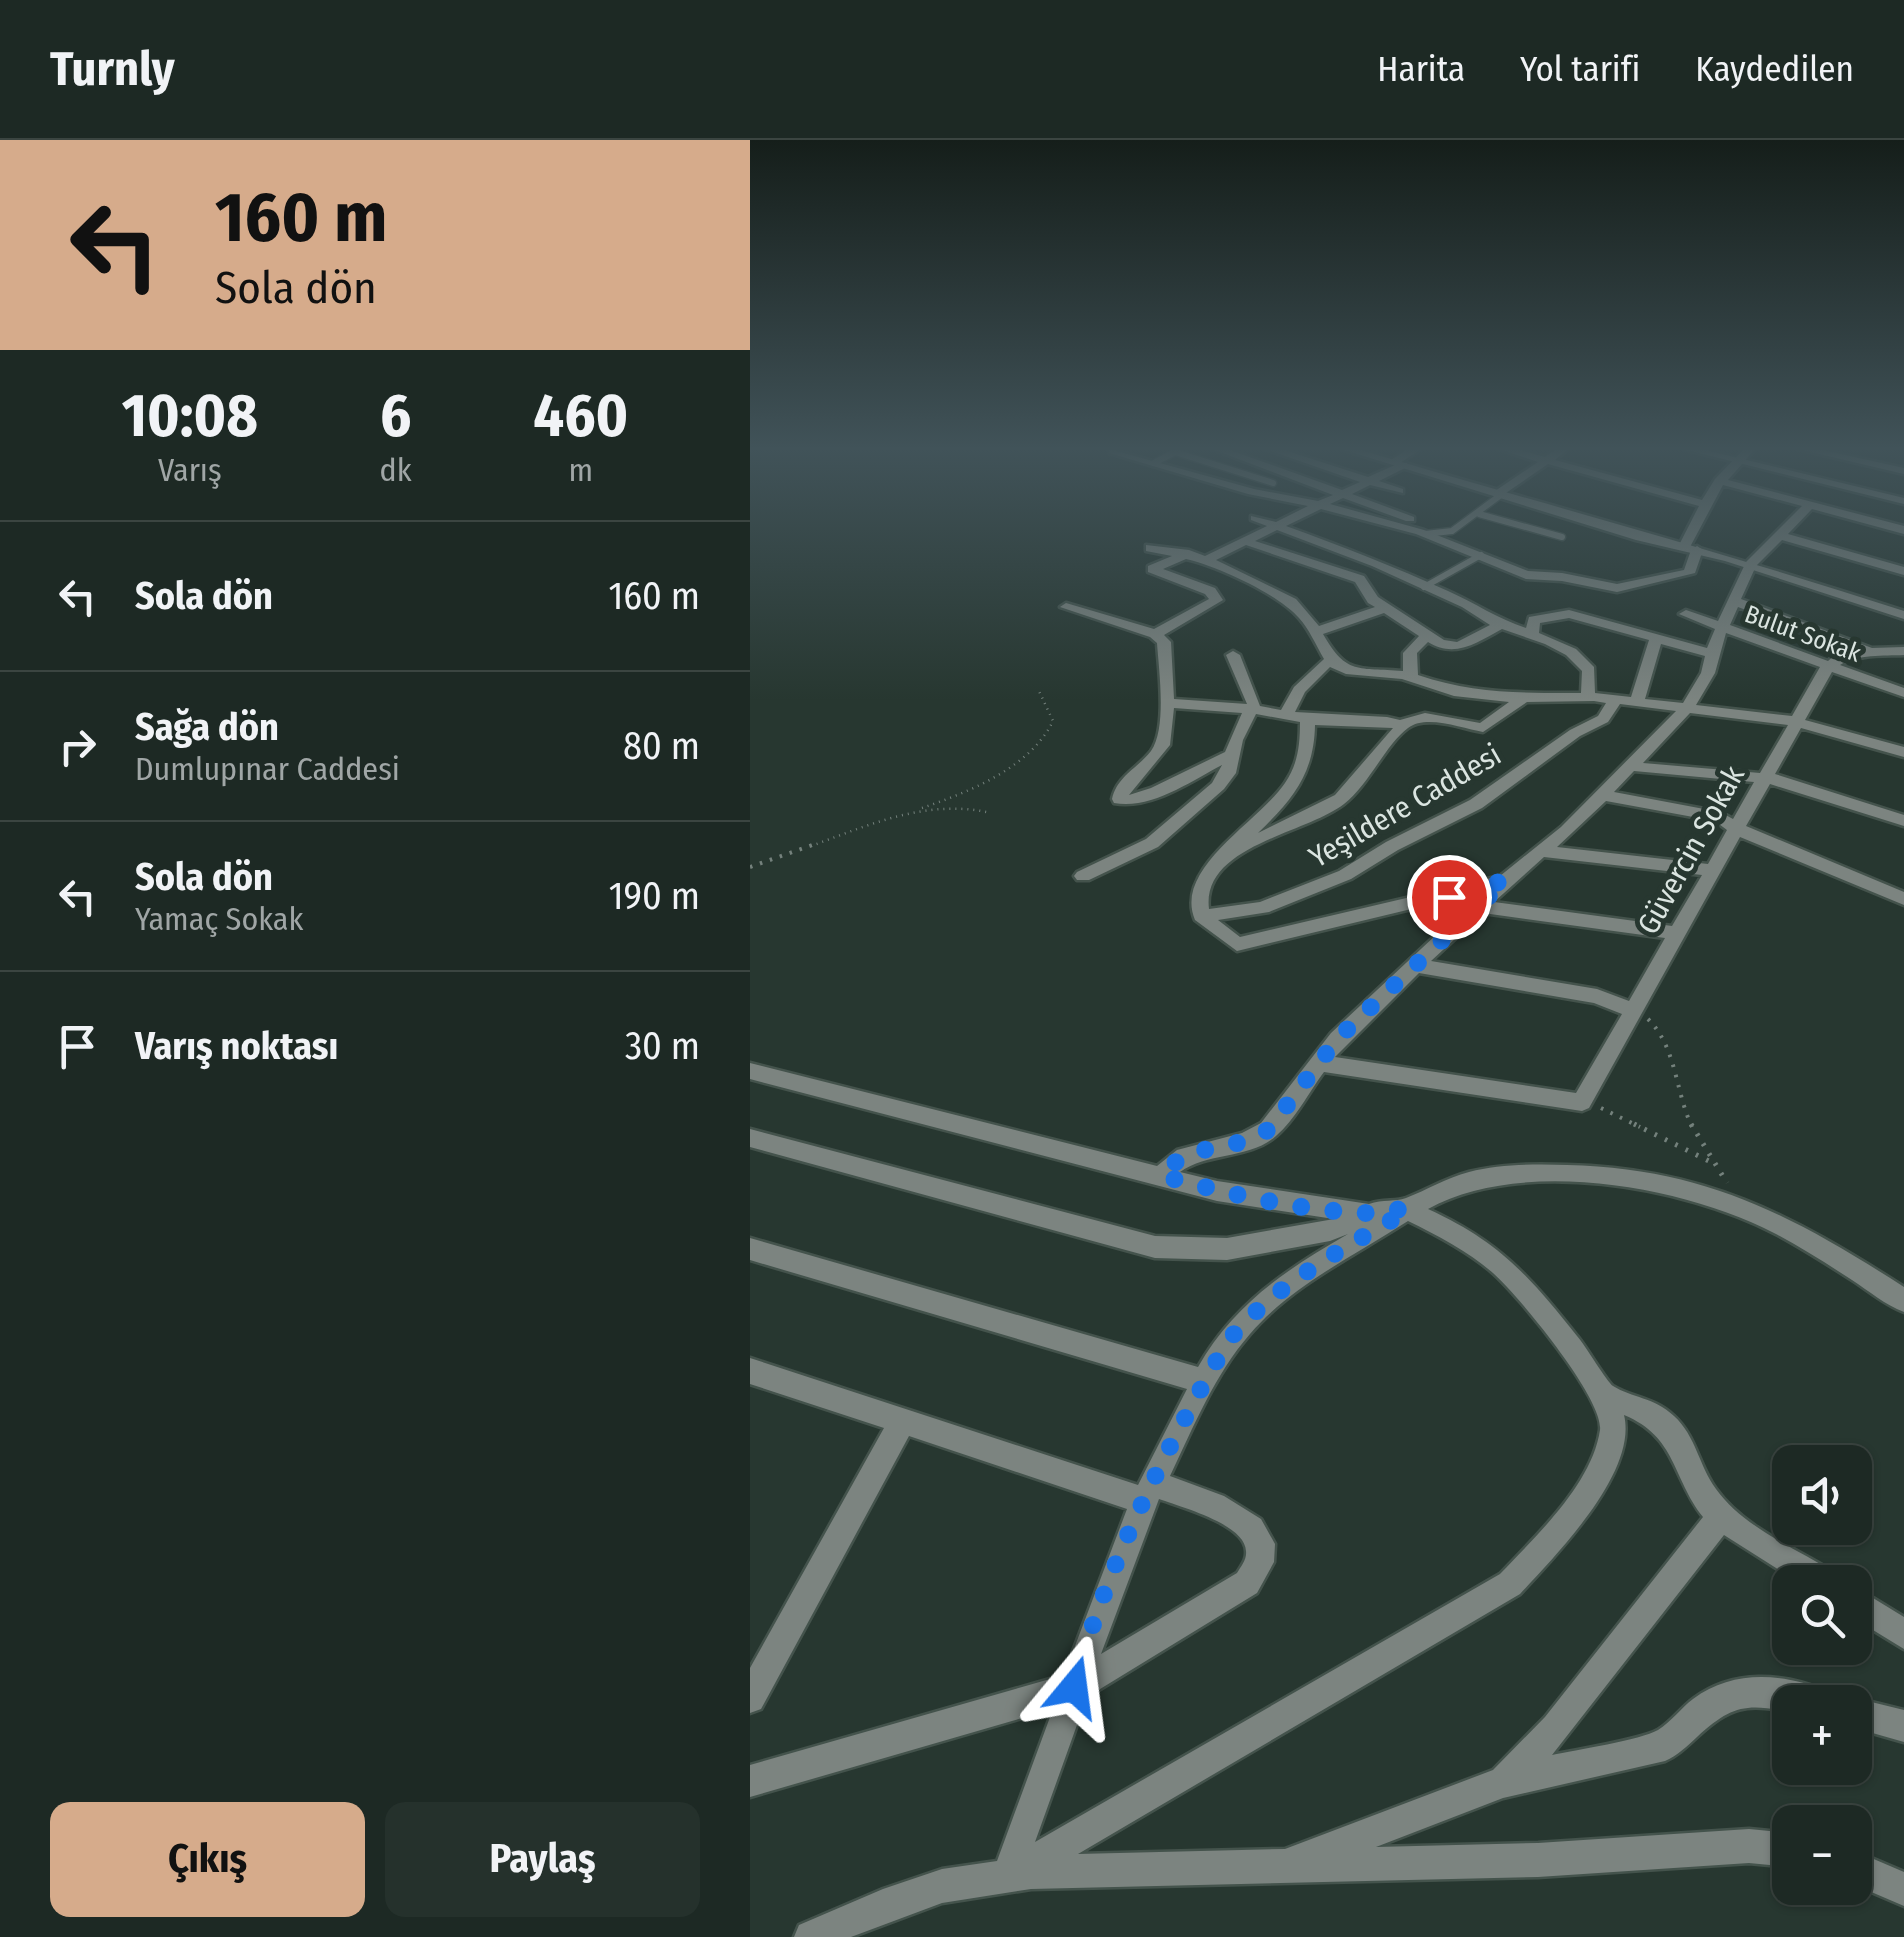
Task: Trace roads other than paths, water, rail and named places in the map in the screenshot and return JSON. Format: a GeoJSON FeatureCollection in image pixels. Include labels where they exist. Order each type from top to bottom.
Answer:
{"type":"FeatureCollection","features":[{"type":"Feature","properties":{"kind":"street"},"geometry":{"type":"LineString","coordinates":[[1206,560],[1267,533]]}},
{"type":"Feature","properties":{"kind":"street"},"geometry":{"type":"LineString","coordinates":[[1296,533],[1376,563],[1502,624],[1571,652],[1586,665],[1588,697]]}},
{"type":"Feature","properties":{"kind":"street"},"geometry":{"type":"LineString","coordinates":[[1422,533],[1521,574],[1617,588],[1689,572],[1696,533]]}},
{"type":"Feature","properties":{"kind":"street"},"geometry":{"type":"LineString","coordinates":[[1638,533],[1904,615]]}},
{"type":"Feature","properties":{"kind":"street"},"geometry":{"type":"LineString","coordinates":[[1162,1176],[1182,1156],[1262,1134],[1284,1113],[1338,1038],[1506,880],[1567,830],[1687,708],[1708,673],[1722,628],[1750,565],[1779,534],[1904,571]]}},
{"type":"Feature","properties":{"kind":"street"},"geometry":{"type":"LineString","coordinates":[[1247,542],[1328,566],[1365,583],[1422,586]]}},
{"type":"Feature","properties":{"kind":"street"},"geometry":{"type":"LineString","coordinates":[[1150,548],[1206,560],[1291,602],[1304,614],[1330,660],[1346,670],[1412,677],[1466,694],[1521,700],[1588,697],[1794,722],[1904,752]]}},
{"type":"Feature","properties":{"kind":"street"},"geometry":{"type":"LineString","coordinates":[[1155,634],[1216,600],[1210,591],[1152,569],[1189,554]]}},
{"type":"Feature","properties":{"kind":"street"},"geometry":{"type":"LineString","coordinates":[[1365,583],[1369,597],[1440,644],[1459,646],[1502,624]]}},
{"type":"Feature","properties":{"kind":"street"},"geometry":{"type":"LineString","coordinates":[[1734,601],[1870,652]]}},
{"type":"Feature","properties":{"kind":"street"},"geometry":{"type":"LineString","coordinates":[[1066,607],[1155,634],[1164,642],[1164,742],[1124,787],[1120,800],[1142,800],[1190,772],[1231,755]]}},
{"type":"Feature","properties":{"kind":"street"},"geometry":{"type":"LineString","coordinates":[[1315,632],[1386,608]]}},
{"type":"Feature","properties":{"kind":"street"},"geometry":{"type":"LineString","coordinates":[[1532,634],[1534,620],[1562,613],[1713,654]]}},
{"type":"Feature","properties":{"kind":"street","name":"Bulut Sokak"},"geometry":{"type":"LineString","coordinates":[[1686,614],[1904,693]]}},
{"type":"Feature","properties":{"kind":"street"},"geometry":{"type":"LineString","coordinates":[[1829,666],[1841,657],[1897,651],[1904,636]]}},
{"type":"Feature","properties":{"kind":"street"},"geometry":{"type":"LineString","coordinates":[[1412,677],[1407,662],[1409,651],[1428,637]]}},
{"type":"Feature","properties":{"kind":"street"},"geometry":{"type":"LineString","coordinates":[[1638,702],[1656,639]]}},
{"type":"Feature","properties":{"kind":"street"},"geometry":{"type":"LineString","coordinates":[[1084,876],[1132,855],[1166,832],[1224,779],[1231,755],[1254,709],[1234,655]]}},
{"type":"Feature","properties":{"kind":"street"},"geometry":{"type":"LineString","coordinates":[[1287,713],[1306,682],[1330,660]]}},
{"type":"Feature","properties":{"kind":"street","name":"Güvercin Sokak"},"geometry":{"type":"LineString","coordinates":[[1318,1063],[1582,1102],[1829,666]]}},
{"type":"Feature","properties":{"kind":"street"},"geometry":{"type":"LineString","coordinates":[[1165,703],[1254,709],[1308,720],[1401,724],[1421,717],[1483,728],[1521,700]]}},
{"type":"Feature","properties":{"kind":"street","name":"Yeşildere Caddesi"},"geometry":{"type":"LineString","coordinates":[[1200,916],[1263,908],[1345,875],[1392,846],[1476,804],[1575,733],[1603,719],[1615,700]]}},
{"type":"Feature","properties":{"kind":"street"},"geometry":{"type":"LineString","coordinates":[[1308,720],[1311,747],[1298,774],[1280,803],[1204,876],[1196,900],[1200,916],[1237,944],[1506,880]]}},
{"type":"Feature","properties":{"kind":"street"},"geometry":{"type":"LineString","coordinates":[[1233,850],[1308,818],[1341,799],[1400,732],[1401,724]]}},
{"type":"Feature","properties":{"kind":"street"},"geometry":{"type":"LineString","coordinates":[[1629,766],[1763,777],[1904,821]]}},
{"type":"Feature","properties":{"kind":"street"},"geometry":{"type":"LineString","coordinates":[[1602,794],[1720,817],[1735,828],[1904,900]]}},
{"type":"Feature","properties":{"kind":"street"},"geometry":{"type":"LineString","coordinates":[[1541,850],[1712,870]]}},
{"type":"Feature","properties":{"kind":"street"},"geometry":{"type":"LineString","coordinates":[[1480,906],[1677,933]]}},
{"type":"Feature","properties":{"kind":"street"},"geometry":{"type":"LineString","coordinates":[[1417,966],[1584,993],[1634,1010]]}},
{"type":"Feature","properties":{"kind":"street"},"geometry":{"type":"LineString","coordinates":[[750,1072],[1247,1197],[1368,1214]]}},
{"type":"Feature","properties":{"kind":"street"},"geometry":{"type":"LineString","coordinates":[[750,1138],[1155,1246],[1227,1249],[1330,1232],[1386,1208],[1409,1210],[1500,1264],[1577,1355],[1604,1396],[1614,1427],[1601,1473],[1556,1536],[1510,1584],[1010,1874]]}},
{"type":"Feature","properties":{"kind":"street"},"geometry":{"type":"LineString","coordinates":[[1010,1874],[1021,1826],[1092,1629],[1148,1492],[1228,1341],[1265,1303],[1325,1260],[1446,1188],[1472,1180],[1596,1173],[1666,1181],[1744,1208],[1904,1301]]}},
{"type":"Feature","properties":{"kind":"street"},"geometry":{"type":"LineString","coordinates":[[750,1248],[1205,1382]]}},
{"type":"Feature","properties":{"kind":"street"},"geometry":{"type":"LineString","coordinates":[[750,1370],[902,1422],[1250,1525],[1264,1548],[1263,1560],[1248,1582],[1235,1592],[1074,1687],[750,1781]]}},
{"type":"Feature","properties":{"kind":"street"},"geometry":{"type":"LineString","coordinates":[[1604,1396],[1640,1408],[1663,1422],[1682,1445],[1696,1485],[1722,1515],[1798,1565]]}},
{"type":"Feature","properties":{"kind":"street"},"geometry":{"type":"LineString","coordinates":[[750,1698],[902,1422]]}},
{"type":"Feature","properties":{"kind":"street"},"geometry":{"type":"LineString","coordinates":[[1503,1782],[1556,1728],[1722,1515]]}},
{"type":"Feature","properties":{"kind":"street"},"geometry":{"type":"LineString","coordinates":[[1872,1613],[1904,1634]]}},
{"type":"Feature","properties":{"kind":"street"},"geometry":{"type":"LineString","coordinates":[[1279,1868],[1503,1782],[1666,1745],[1706,1708],[1738,1692],[1772,1693]]}},
{"type":"Feature","properties":{"kind":"street"},"geometry":{"type":"LineString","coordinates":[[1872,1718],[1904,1726]]}},
{"type":"Feature","properties":{"kind":"street"},"geometry":{"type":"LineString","coordinates":[[812,1937],[942,1886],[1010,1874],[1538,1860],[1735,1847],[1772,1849]]}},
{"type":"Feature","properties":{"kind":"street"},"geometry":{"type":"LineString","coordinates":[[1872,1875],[1904,1888]]}},
{"type":"Feature","properties":{"kind":"lane"},"geometry":{"type":"LineString","coordinates":[[1426,534],[1436,533]]}},
{"type":"Feature","properties":{"kind":"lane"},"geometry":{"type":"LineString","coordinates":[[1544,533],[1562,538]]}},
{"type":"Feature","properties":{"kind":"lane"},"geometry":{"type":"LineString","coordinates":[[1422,586],[1481,555]]}}]}
